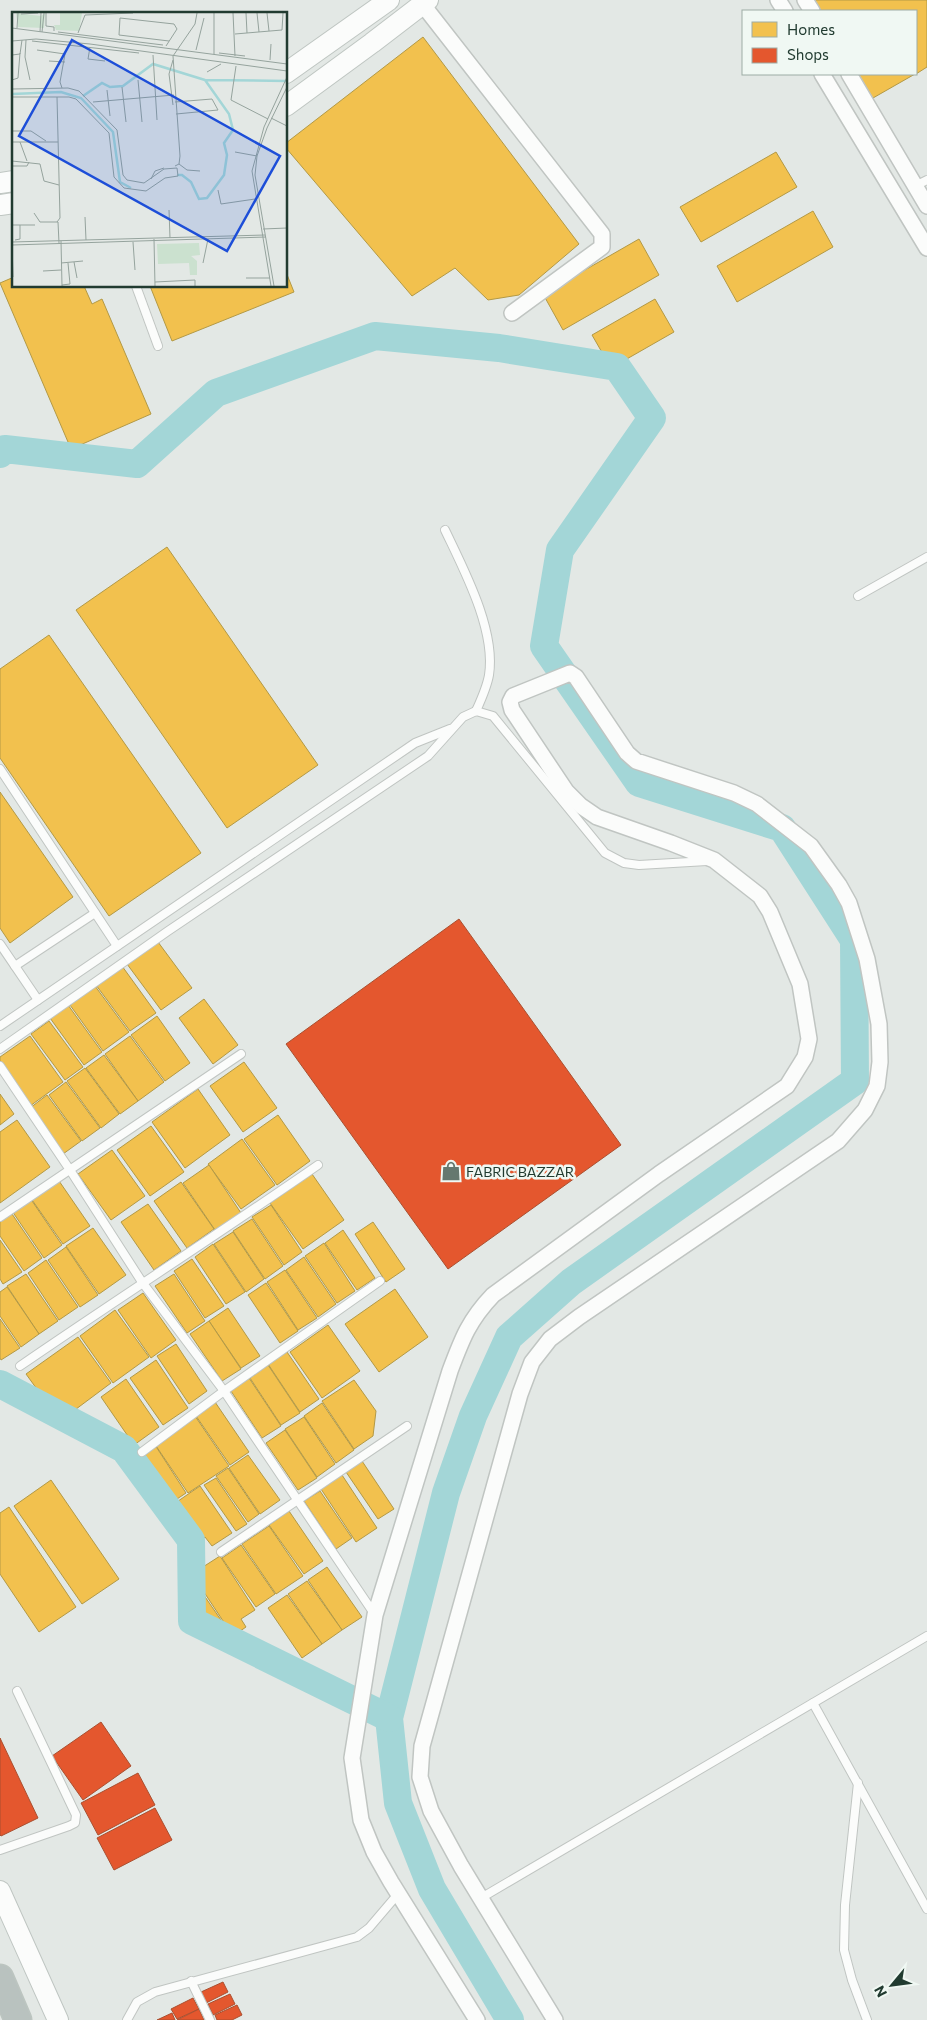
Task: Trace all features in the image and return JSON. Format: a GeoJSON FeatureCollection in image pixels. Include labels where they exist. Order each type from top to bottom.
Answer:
{"type":"FeatureCollection","features":[{"type":"Feature","properties":{"kind":"highway"},"geometry":{"type":"LineString","coordinates":[[0,1978],[18,2020]]}},
{"type":"Feature","properties":{"kind":"street"},"geometry":{"type":"LineString","coordinates":[[288,72],[389,0]]}},
{"type":"Feature","properties":{"kind":"street"},"geometry":{"type":"LineString","coordinates":[[288,105],[425,2],[602,234],[602,247],[512,313]]}},
{"type":"Feature","properties":{"kind":"street"},"geometry":{"type":"LineString","coordinates":[[823,75],[927,248]]}},
{"type":"Feature","properties":{"kind":"street"},"geometry":{"type":"LineString","coordinates":[[850,75],[921,183],[927,206]]}},
{"type":"Feature","properties":{"kind":"street"},"geometry":{"type":"LineString","coordinates":[[477,2020],[374,1852],[361,1820],[352,1758],[375,1614],[450,1371],[463,1335],[477,1312],[493,1295],[659,1174],[787,1086],[805,1057],[809,1039],[800,984],[770,912],[760,896],[714,860],[597,817],[581,806],[566,791],[512,710],[510,702],[513,696],[570,673],[576,677],[627,753],[636,761],[734,792],[757,804],[811,846],[839,885],[849,903],[867,959],[879,1024],[880,1062],[877,1086],[864,1110],[838,1140],[579,1317],[550,1339],[532,1362],[514,1413],[422,1746],[420,1777],[431,1811],[555,2020]]}},
{"type":"Feature","properties":{"kind":"street"},"geometry":{"type":"LineString","coordinates":[[0,1891],[58,2020]]}},
{"type":"Feature","properties":{"kind":"lane"},"geometry":{"type":"LineString","coordinates":[[137,288],[158,346]]}},
{"type":"Feature","properties":{"kind":"lane"},"geometry":{"type":"LineString","coordinates":[[0,1050],[168,931],[428,756],[452,728],[463,718],[476,711],[489,678],[490,665],[485,628],[475,594],[446,530]]}},
{"type":"Feature","properties":{"kind":"lane"},"geometry":{"type":"LineString","coordinates":[[858,596],[927,557]]}},
{"type":"Feature","properties":{"kind":"lane"},"geometry":{"type":"LineString","coordinates":[[476,711],[494,716],[606,853],[624,863],[639,865],[714,860]]}},
{"type":"Feature","properties":{"kind":"lane"},"geometry":{"type":"LineString","coordinates":[[0,1026],[415,743],[452,728]]}},
{"type":"Feature","properties":{"kind":"lane"},"geometry":{"type":"LineString","coordinates":[[0,769],[117,946]]}},
{"type":"Feature","properties":{"kind":"lane"},"geometry":{"type":"LineString","coordinates":[[15,966],[95,913]]}},
{"type":"Feature","properties":{"kind":"lane"},"geometry":{"type":"LineString","coordinates":[[0,944],[38,1000]]}},
{"type":"Feature","properties":{"kind":"lane"},"geometry":{"type":"LineString","coordinates":[[0,1217],[240,1054]]}},
{"type":"Feature","properties":{"kind":"lane"},"geometry":{"type":"LineString","coordinates":[[0,1066],[142,1282],[224,1390],[375,1614]]}},
{"type":"Feature","properties":{"kind":"lane"},"geometry":{"type":"LineString","coordinates":[[20,1366],[318,1165]]}},
{"type":"Feature","properties":{"kind":"lane"},"geometry":{"type":"LineString","coordinates":[[142,1452],[224,1390],[380,1281]]}},
{"type":"Feature","properties":{"kind":"lane"},"geometry":{"type":"LineString","coordinates":[[221,1552],[407,1426]]}},
{"type":"Feature","properties":{"kind":"lane"},"geometry":{"type":"LineString","coordinates":[[481,1898],[927,1636]]}},
{"type":"Feature","properties":{"kind":"lane"},"geometry":{"type":"LineString","coordinates":[[0,1850],[75,1824],[76,1815],[17,1691]]}},
{"type":"Feature","properties":{"kind":"lane"},"geometry":{"type":"LineString","coordinates":[[813,1703],[927,1909]]}},
{"type":"Feature","properties":{"kind":"lane"},"geometry":{"type":"LineString","coordinates":[[858,1783],[845,1905],[844,1950],[852,1980],[867,2020]]}},
{"type":"Feature","properties":{"kind":"lane"},"geometry":{"type":"LineString","coordinates":[[126,2020],[137,2002],[155,1992],[357,1937],[369,1928],[398,1894]]}},
{"type":"Feature","properties":{"kind":"lane"},"geometry":{"type":"LineString","coordinates":[[191,1981],[210,2020]]}},
{"type":"Feature","properties":{"kind":"building: Homes"},"geometry":{"type":"Polygon","coordinates":[[[805,0],[927,0],[927,67],[917,73],[917,10],[811,10],[805,0]]]}},
{"type":"Feature","properties":{"kind":"building: Homes"},"geometry":{"type":"Polygon","coordinates":[[[423,37],[579,244],[519,295],[488,300],[455,268],[412,296],[288,150],[288,141],[423,37]]]}},
{"type":"Feature","properties":{"kind":"building: Homes"},"geometry":{"type":"Polygon","coordinates":[[[850,75],[913,75],[866,102],[850,75]]]}},
{"type":"Feature","properties":{"kind":"building: Homes"},"geometry":{"type":"Polygon","coordinates":[[[776,152],[797,187],[701,242],[680,207],[776,152]]]}},
{"type":"Feature","properties":{"kind":"building: Homes"},"geometry":{"type":"Polygon","coordinates":[[[813,211],[833,247],[737,302],[717,266],[813,211]]]}},
{"type":"Feature","properties":{"kind":"building: Homes"},"geometry":{"type":"Polygon","coordinates":[[[639,239],[659,275],[563,330],[543,294],[639,239]]]}},
{"type":"Feature","properties":{"kind":"building: Homes"},"geometry":{"type":"Polygon","coordinates":[[[288,277],[294,292],[172,341],[151,288],[288,288],[288,277]]]}},
{"type":"Feature","properties":{"kind":"building: Homes"},"geometry":{"type":"Polygon","coordinates":[[[12,278],[12,288],[85,288],[92,304],[102,299],[151,414],[71,449],[0,283],[12,278]]]}},
{"type":"Feature","properties":{"kind":"building: Homes"},"geometry":{"type":"Polygon","coordinates":[[[655,299],[674,332],[611,368],[592,335],[655,299]]]}},
{"type":"Feature","properties":{"kind":"building: Homes"},"geometry":{"type":"Polygon","coordinates":[[[167,547],[318,765],[227,828],[76,610],[167,547]]]}},
{"type":"Feature","properties":{"kind":"building: Homes"},"geometry":{"type":"Polygon","coordinates":[[[49,635],[201,853],[109,916],[0,758],[0,669],[49,635]]]}},
{"type":"Feature","properties":{"kind":"building: Homes"},"geometry":{"type":"Polygon","coordinates":[[[0,792],[73,897],[10,943],[0,928],[0,792]]]}},
{"type":"Feature","properties":{"kind":"building: Homes"},"geometry":{"type":"Polygon","coordinates":[[[158,942],[192,988],[161,1010],[127,964],[158,942]]]}},
{"type":"Feature","properties":{"kind":"building: Homes"},"geometry":{"type":"Polygon","coordinates":[[[122,966],[156,1013],[130,1031],[96,985],[122,966]]]}},
{"type":"Feature","properties":{"kind":"building: Homes"},"geometry":{"type":"Polygon","coordinates":[[[95,986],[129,1032],[103,1051],[70,1005],[95,986]]]}},
{"type":"Feature","properties":{"kind":"building: Homes"},"geometry":{"type":"Polygon","coordinates":[[[204,999],[238,1045],[213,1064],[179,1018],[204,999]]]}},
{"type":"Feature","properties":{"kind":"building: Homes"},"geometry":{"type":"Polygon","coordinates":[[[68,1005],[102,1052],[84,1065],[50,1018],[68,1005]]]}},
{"type":"Feature","properties":{"kind":"building: Homes"},"geometry":{"type":"Polygon","coordinates":[[[157,1016],[190,1063],[165,1081],[131,1035],[157,1016]]]}},
{"type":"Feature","properties":{"kind":"building: Homes"},"geometry":{"type":"Polygon","coordinates":[[[49,1021],[83,1067],[65,1080],[31,1034],[49,1021]]]}},
{"type":"Feature","properties":{"kind":"building: Homes"},"geometry":{"type":"Polygon","coordinates":[[[30,1036],[63,1082],[30,1106],[0,1065],[0,1057],[30,1036]]]}},
{"type":"Feature","properties":{"kind":"building: Homes"},"geometry":{"type":"Polygon","coordinates":[[[130,1036],[164,1082],[138,1101],[105,1054],[130,1036]]]}},
{"type":"Feature","properties":{"kind":"building: Homes"},"geometry":{"type":"Polygon","coordinates":[[[104,1055],[138,1101],[120,1114],[86,1068],[104,1055]]]}},
{"type":"Feature","properties":{"kind":"building: Homes"},"geometry":{"type":"Polygon","coordinates":[[[244,1062],[277,1108],[243,1132],[210,1086],[244,1062]]]}},
{"type":"Feature","properties":{"kind":"building: Homes"},"geometry":{"type":"Polygon","coordinates":[[[85,1068],[119,1114],[101,1128],[67,1081],[85,1068]]]}},
{"type":"Feature","properties":{"kind":"building: Homes"},"geometry":{"type":"Polygon","coordinates":[[[66,1082],[100,1128],[82,1141],[49,1095],[66,1082]]]}},
{"type":"Feature","properties":{"kind":"building: Homes"},"geometry":{"type":"Polygon","coordinates":[[[198,1089],[230,1135],[185,1168],[152,1122],[198,1089]]]}},
{"type":"Feature","properties":{"kind":"building: Homes"},"geometry":{"type":"Polygon","coordinates":[[[0,1094],[14,1114],[0,1125],[0,1094]]]}},
{"type":"Feature","properties":{"kind":"building: Homes"},"geometry":{"type":"Polygon","coordinates":[[[47,1095],[81,1141],[63,1154],[30,1108],[47,1095]]]}},
{"type":"Feature","properties":{"kind":"building: Homes"},"geometry":{"type":"Polygon","coordinates":[[[278,1115],[310,1161],[277,1185],[244,1139],[278,1115]]]}},
{"type":"Feature","properties":{"kind":"building: Homes"},"geometry":{"type":"Polygon","coordinates":[[[17,1120],[50,1167],[0,1203],[0,1132],[17,1120]]]}},
{"type":"Feature","properties":{"kind":"building: Homes"},"geometry":{"type":"Polygon","coordinates":[[[151,1126],[184,1172],[150,1196],[117,1150],[151,1126]]]}},
{"type":"Feature","properties":{"kind":"building: Homes"},"geometry":{"type":"Polygon","coordinates":[[[242,1139],[275,1185],[241,1209],[208,1164],[242,1139]]]}},
{"type":"Feature","properties":{"kind":"building: Homes"},"geometry":{"type":"Polygon","coordinates":[[[112,1150],[145,1196],[111,1220],[78,1174],[112,1150]]]}},
{"type":"Feature","properties":{"kind":"building: Homes"},"geometry":{"type":"Polygon","coordinates":[[[209,1165],[241,1213],[215,1230],[183,1183],[209,1165]]]}},
{"type":"Feature","properties":{"kind":"building: Homes"},"geometry":{"type":"Polygon","coordinates":[[[312,1174],[344,1220],[303,1249],[270,1203],[312,1174]]]}},
{"type":"Feature","properties":{"kind":"building: Homes"},"geometry":{"type":"Polygon","coordinates":[[[57,1178],[90,1226],[63,1244],[30,1197],[57,1178]]]}},
{"type":"Feature","properties":{"kind":"building: Homes"},"geometry":{"type":"Polygon","coordinates":[[[181,1182],[214,1229],[187,1248],[154,1201],[181,1182]]]}},
{"type":"Feature","properties":{"kind":"building: Homes"},"geometry":{"type":"Polygon","coordinates":[[[30,1198],[62,1245],[44,1258],[12,1211],[30,1198]]]}},
{"type":"Feature","properties":{"kind":"building: Homes"},"geometry":{"type":"Polygon","coordinates":[[[148,1204],[181,1251],[154,1270],[121,1222],[148,1204]]]}},
{"type":"Feature","properties":{"kind":"building: Homes"},"geometry":{"type":"Polygon","coordinates":[[[271,1205],[302,1252],[284,1265],[252,1217],[271,1205]]]}},
{"type":"Feature","properties":{"kind":"building: Homes"},"geometry":{"type":"Polygon","coordinates":[[[10,1211],[42,1258],[24,1271],[0,1236],[0,1218],[10,1211]]]}},
{"type":"Feature","properties":{"kind":"building: Homes"},"geometry":{"type":"Polygon","coordinates":[[[252,1219],[283,1266],[265,1279],[233,1231],[252,1219]]]}},
{"type":"Feature","properties":{"kind":"building: Homes"},"geometry":{"type":"Polygon","coordinates":[[[373,1222],[405,1269],[386,1282],[355,1234],[373,1222]]]}},
{"type":"Feature","properties":{"kind":"building: Homes"},"geometry":{"type":"Polygon","coordinates":[[[93,1228],[126,1275],[99,1294],[66,1246],[93,1228]]]}},
{"type":"Feature","properties":{"kind":"building: Homes"},"geometry":{"type":"Polygon","coordinates":[[[343,1230],[375,1278],[357,1290],[325,1243],[343,1230]]]}},
{"type":"Feature","properties":{"kind":"building: Homes"},"geometry":{"type":"Polygon","coordinates":[[[233,1232],[264,1279],[246,1292],[214,1244],[233,1232]]]}},
{"type":"Feature","properties":{"kind":"building: Homes"},"geometry":{"type":"Polygon","coordinates":[[[0,1240],[22,1272],[3,1284],[0,1279],[0,1240]]]}},
{"type":"Feature","properties":{"kind":"building: Homes"},"geometry":{"type":"Polygon","coordinates":[[[324,1243],[355,1291],[337,1303],[305,1256],[324,1243]]]}},
{"type":"Feature","properties":{"kind":"building: Homes"},"geometry":{"type":"Polygon","coordinates":[[[213,1244],[245,1292],[226,1304],[195,1257],[213,1244]]]}},
{"type":"Feature","properties":{"kind":"building: Homes"},"geometry":{"type":"Polygon","coordinates":[[[66,1247],[98,1295],[80,1307],[48,1260],[66,1247]]]}},
{"type":"Feature","properties":{"kind":"building: Homes"},"geometry":{"type":"Polygon","coordinates":[[[304,1257],[336,1304],[318,1317],[286,1270],[304,1257]]]}},
{"type":"Feature","properties":{"kind":"building: Homes"},"geometry":{"type":"Polygon","coordinates":[[[192,1259],[224,1306],[205,1318],[174,1271],[192,1259]]]}},
{"type":"Feature","properties":{"kind":"building: Homes"},"geometry":{"type":"Polygon","coordinates":[[[46,1260],[78,1307],[59,1320],[28,1273],[46,1260]]]}},
{"type":"Feature","properties":{"kind":"building: Homes"},"geometry":{"type":"Polygon","coordinates":[[[285,1270],[317,1318],[298,1330],[267,1282],[285,1270]]]}},
{"type":"Feature","properties":{"kind":"building: Homes"},"geometry":{"type":"Polygon","coordinates":[[[26,1274],[58,1321],[39,1334],[7,1286],[26,1274]]]}},
{"type":"Feature","properties":{"kind":"building: Homes"},"geometry":{"type":"Polygon","coordinates":[[[174,1274],[205,1321],[187,1333],[155,1286],[174,1274]]]}},
{"type":"Feature","properties":{"kind":"building: Homes"},"geometry":{"type":"Polygon","coordinates":[[[266,1283],[298,1331],[280,1343],[248,1295],[266,1283]]]}},
{"type":"Feature","properties":{"kind":"building: Homes"},"geometry":{"type":"Polygon","coordinates":[[[7,1287],[39,1334],[21,1347],[0,1316],[0,1292],[7,1287]]]}},
{"type":"Feature","properties":{"kind":"building: Homes"},"geometry":{"type":"Polygon","coordinates":[[[395,1289],[428,1337],[379,1372],[345,1324],[395,1289]]]}},
{"type":"Feature","properties":{"kind":"building: Homes"},"geometry":{"type":"Polygon","coordinates":[[[143,1293],[176,1340],[151,1358],[118,1310],[143,1293]]]}},
{"type":"Feature","properties":{"kind":"building: Homes"},"geometry":{"type":"Polygon","coordinates":[[[228,1308],[260,1356],[241,1368],[209,1321],[228,1308]]]}},
{"type":"Feature","properties":{"kind":"building: Homes"},"geometry":{"type":"Polygon","coordinates":[[[115,1310],[149,1357],[113,1383],[80,1336],[115,1310]]]}},
{"type":"Feature","properties":{"kind":"building: Homes"},"geometry":{"type":"Polygon","coordinates":[[[0,1319],[20,1348],[1,1360],[0,1358],[0,1319]]]}},
{"type":"Feature","properties":{"kind":"building: Homes"},"geometry":{"type":"Polygon","coordinates":[[[209,1321],[241,1369],[222,1381],[190,1334],[209,1321]]]}},
{"type":"Feature","properties":{"kind":"building: Homes"},"geometry":{"type":"Polygon","coordinates":[[[328,1325],[360,1371],[322,1398],[290,1352],[328,1325]]]}},
{"type":"Feature","properties":{"kind":"building: Homes"},"geometry":{"type":"Polygon","coordinates":[[[78,1337],[111,1383],[60,1421],[26,1374],[78,1337]]]}},
{"type":"Feature","properties":{"kind":"building: Homes"},"geometry":{"type":"Polygon","coordinates":[[[176,1344],[207,1391],[189,1404],[157,1356],[176,1344]]]}},
{"type":"Feature","properties":{"kind":"building: Homes"},"geometry":{"type":"Polygon","coordinates":[[[287,1352],[319,1399],[300,1412],[268,1364],[287,1352]]]}},
{"type":"Feature","properties":{"kind":"building: Homes"},"geometry":{"type":"Polygon","coordinates":[[[156,1360],[188,1408],[163,1425],[130,1378],[156,1360]]]}},
{"type":"Feature","properties":{"kind":"building: Homes"},"geometry":{"type":"Polygon","coordinates":[[[268,1365],[300,1413],[281,1425],[250,1378],[268,1365]]]}},
{"type":"Feature","properties":{"kind":"building: Homes"},"geometry":{"type":"Polygon","coordinates":[[[249,1378],[281,1426],[262,1438],[231,1391],[249,1378]]]}},
{"type":"Feature","properties":{"kind":"building: Homes"},"geometry":{"type":"Polygon","coordinates":[[[126,1379],[159,1427],[134,1445],[101,1397],[126,1379]]]}},
{"type":"Feature","properties":{"kind":"building: Homes"},"geometry":{"type":"Polygon","coordinates":[[[354,1380],[376,1411],[373,1436],[354,1449],[322,1401],[354,1380]]]}},
{"type":"Feature","properties":{"kind":"building: Homes"},"geometry":{"type":"Polygon","coordinates":[[[215,1402],[249,1452],[230,1465],[196,1416],[215,1402]]]}},
{"type":"Feature","properties":{"kind":"building: Homes"},"geometry":{"type":"Polygon","coordinates":[[[322,1403],[354,1450],[336,1463],[304,1416],[322,1403]]]}},
{"type":"Feature","properties":{"kind":"building: Homes"},"geometry":{"type":"Polygon","coordinates":[[[195,1416],[229,1466],[188,1493],[154,1443],[195,1416]]]}},
{"type":"Feature","properties":{"kind":"building: Homes"},"geometry":{"type":"Polygon","coordinates":[[[304,1417],[335,1464],[317,1477],[285,1429],[304,1417]]]}},
{"type":"Feature","properties":{"kind":"building: Homes"},"geometry":{"type":"Polygon","coordinates":[[[285,1430],[317,1478],[298,1490],[266,1443],[285,1430]]]}},
{"type":"Feature","properties":{"kind":"building: Homes"},"geometry":{"type":"Polygon","coordinates":[[[155,1445],[186,1493],[168,1505],[136,1458],[155,1445]]]}},
{"type":"Feature","properties":{"kind":"building: Homes"},"geometry":{"type":"Polygon","coordinates":[[[248,1455],[280,1500],[260,1514],[229,1468],[248,1455]]]}},
{"type":"Feature","properties":{"kind":"building: Homes"},"geometry":{"type":"Polygon","coordinates":[[[362,1461],[394,1509],[378,1519],[346,1472],[362,1461]]]}},
{"type":"Feature","properties":{"kind":"building: Homes"},"geometry":{"type":"Polygon","coordinates":[[[228,1468],[259,1514],[248,1522],[216,1476],[228,1468]]]}},
{"type":"Feature","properties":{"kind":"building: Homes"},"geometry":{"type":"Polygon","coordinates":[[[342,1475],[377,1528],[356,1542],[321,1489],[342,1475]]]}},
{"type":"Feature","properties":{"kind":"building: Homes"},"geometry":{"type":"Polygon","coordinates":[[[216,1478],[247,1524],[236,1531],[204,1485],[216,1478]]]}},
{"type":"Feature","properties":{"kind":"building: Homes"},"geometry":{"type":"Polygon","coordinates":[[[51,1480],[119,1579],[82,1604],[14,1506],[51,1480]]]}},
{"type":"Feature","properties":{"kind":"building: Homes"},"geometry":{"type":"Polygon","coordinates":[[[200,1486],[232,1533],[212,1546],[205,1537],[193,1545],[168,1508],[200,1486]]]}},
{"type":"Feature","properties":{"kind":"building: Homes"},"geometry":{"type":"Polygon","coordinates":[[[320,1491],[352,1538],[336,1549],[304,1501],[320,1491]]]}},
{"type":"Feature","properties":{"kind":"building: Homes"},"geometry":{"type":"Polygon","coordinates":[[[9,1507],[76,1607],[39,1632],[0,1574],[0,1513],[9,1507]]]}},
{"type":"Feature","properties":{"kind":"building: Homes"},"geometry":{"type":"Polygon","coordinates":[[[289,1511],[323,1561],[304,1574],[269,1525],[289,1511]]]}},
{"type":"Feature","properties":{"kind":"building: Homes"},"geometry":{"type":"Polygon","coordinates":[[[269,1526],[303,1576],[276,1594],[242,1544],[269,1526]]]}},
{"type":"Feature","properties":{"kind":"building: Homes"},"geometry":{"type":"Polygon","coordinates":[[[241,1545],[275,1594],[256,1607],[222,1558],[241,1545]]]}},
{"type":"Feature","properties":{"kind":"building: Homes"},"geometry":{"type":"Polygon","coordinates":[[[220,1556],[255,1610],[241,1619],[246,1627],[233,1636],[192,1574],[220,1556]]]}},
{"type":"Feature","properties":{"kind":"building: Homes"},"geometry":{"type":"Polygon","coordinates":[[[327,1567],[362,1617],[342,1630],[308,1580],[327,1567]]]}},
{"type":"Feature","properties":{"kind":"building: Homes"},"geometry":{"type":"Polygon","coordinates":[[[190,1575],[232,1636],[220,1644],[216,1637],[207,1642],[179,1600],[181,1581],[190,1575]]]}},
{"type":"Feature","properties":{"kind":"building: Homes"},"geometry":{"type":"Polygon","coordinates":[[[307,1581],[342,1630],[322,1644],[288,1594],[307,1581]]]}},
{"type":"Feature","properties":{"kind":"building: Homes"},"geometry":{"type":"Polygon","coordinates":[[[287,1595],[322,1644],[302,1658],[268,1608],[287,1595]]]}},
{"type":"Feature","properties":{"kind":"building: Shops"},"geometry":{"type":"Polygon","coordinates":[[[459,919],[621,1145],[448,1269],[286,1044],[459,919]]]}},
{"type":"Feature","properties":{"kind":"building: Shops"},"geometry":{"type":"Polygon","coordinates":[[[101,1722],[131,1766],[83,1800],[52,1756],[101,1722]]]}},
{"type":"Feature","properties":{"kind":"building: Shops"},"geometry":{"type":"Polygon","coordinates":[[[0,1738],[38,1818],[1,1836],[0,1835],[0,1738]]]}},
{"type":"Feature","properties":{"kind":"building: Shops"},"geometry":{"type":"Polygon","coordinates":[[[138,1773],[155,1805],[98,1835],[81,1803],[138,1773]]]}},
{"type":"Feature","properties":{"kind":"building: Shops"},"geometry":{"type":"Polygon","coordinates":[[[155,1808],[172,1840],[114,1870],[97,1838],[155,1808]]]}},
{"type":"Feature","properties":{"kind":"building: Shops"},"geometry":{"type":"Polygon","coordinates":[[[223,1982],[228,1992],[206,2003],[201,1992],[223,1982]]]}},
{"type":"Feature","properties":{"kind":"building: Shops"},"geometry":{"type":"Polygon","coordinates":[[[230,1994],[235,2004],[213,2015],[208,2004],[230,1994]]]}},
{"type":"Feature","properties":{"kind":"building: Shops"},"geometry":{"type":"Polygon","coordinates":[[[193,1998],[199,2009],[177,2019],[171,2009],[193,1998]]]}},
{"type":"Feature","properties":{"kind":"building: Shops"},"geometry":{"type":"Polygon","coordinates":[[[237,2005],[242,2015],[232,2020],[217,2020],[215,2015],[237,2005]]]}},
{"type":"Feature","properties":{"kind":"building: Shops"},"geometry":{"type":"Polygon","coordinates":[[[199,2009],[204,2020],[177,2020],[199,2009]]]}},
{"type":"Feature","properties":{"kind":"building: Shops"},"geometry":{"type":"Polygon","coordinates":[[[172,2013],[175,2020],[157,2020],[172,2013]]]}},
{"type":"Feature","properties":{"kind":"waterway"},"geometry":{"type":"LineString","coordinates":[[0,454],[5,449],[137,464],[216,393],[375,336],[499,348],[617,367],[652,418],[560,550],[544,646],[639,783],[782,828],[854,940],[855,1081],[571,1282],[509,1337],[473,1416],[446,1493],[389,1718],[398,1803],[432,1889],[510,2020]]}},
{"type":"Feature","properties":{"kind":"waterway"},"geometry":{"type":"LineString","coordinates":[[0,1384],[124,1449],[191,1540],[192,1621],[389,1718]]}},
{"type":"Feature","properties":{"kind":"place","name":"FABRIC BAZZAR"},"geometry":{"type":"Point","coordinates":[451,1171]}}]}
